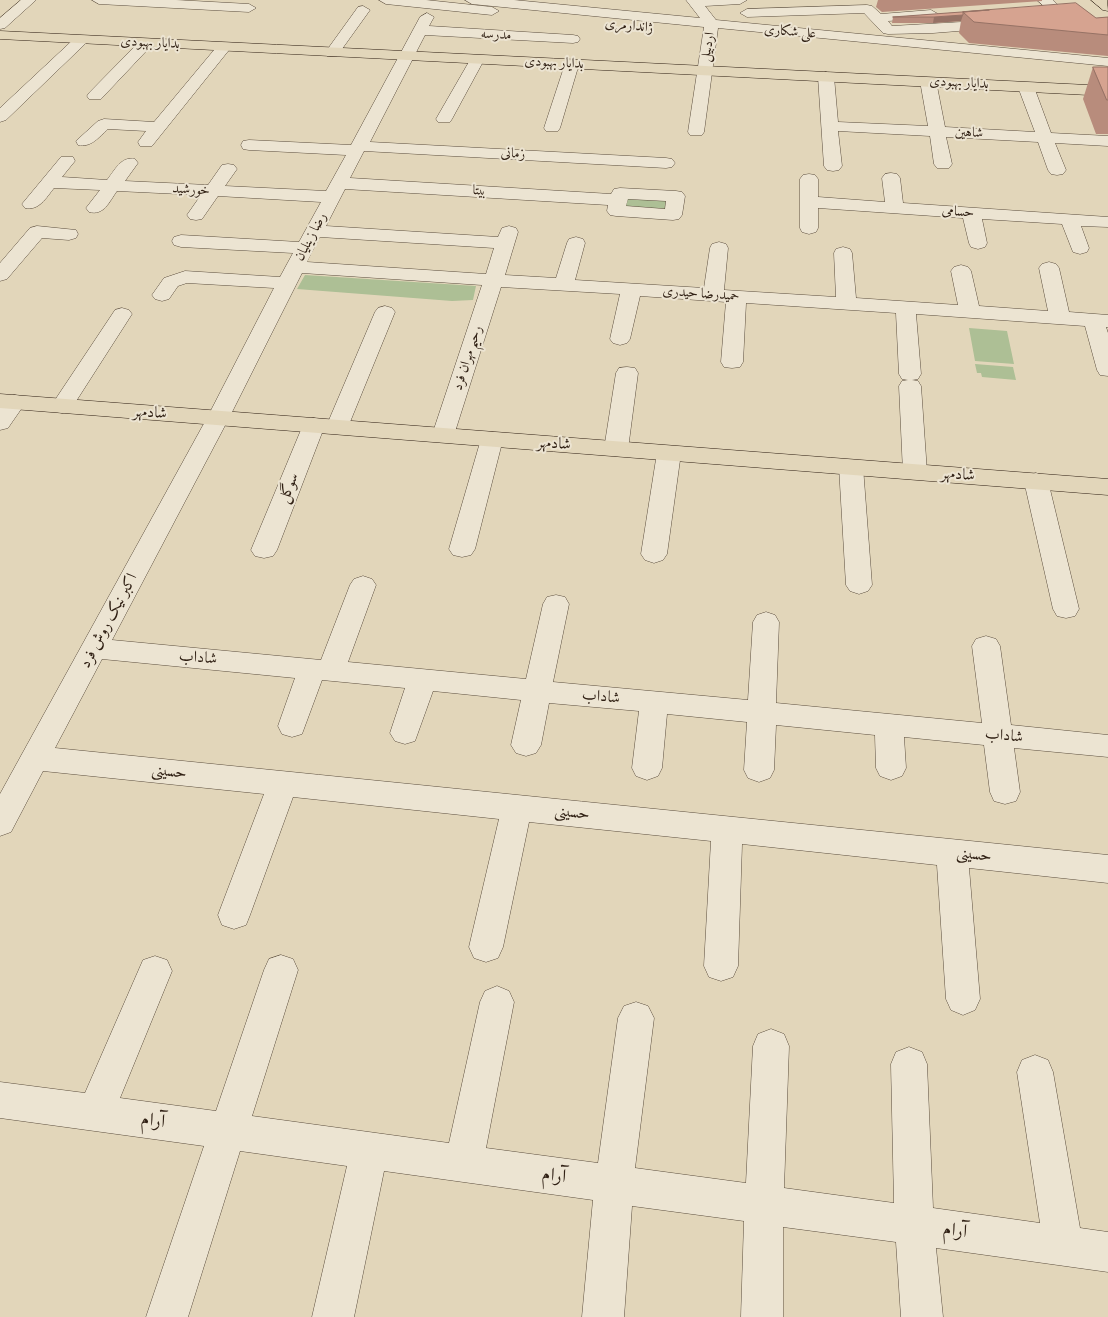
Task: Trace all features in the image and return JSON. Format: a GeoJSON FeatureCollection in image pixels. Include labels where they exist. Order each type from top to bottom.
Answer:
{"type":"FeatureCollection","features":[{"type":"Feature","properties":{"kind":"main road"},"geometry":{"type":"LineString","coordinates":[[1098,0],[1108,6]]}},
{"type":"Feature","properties":{"kind":"main road","name":"بدایار بهبودی"},"geometry":{"type":"LineString","coordinates":[[0,35],[146,43],[220,42],[332,53],[703,71],[834,73],[928,81],[1108,91]]}},
{"type":"Feature","properties":{"kind":"main road","name":"شادمهر"},"geometry":{"type":"LineString","coordinates":[[8,402],[1108,487]]}},
{"type":"Feature","properties":{"kind":"street"},"geometry":{"type":"LineString","coordinates":[[0,25],[29,0]]}},
{"type":"Feature","properties":{"kind":"street","name":"ژاندارمری"},"geometry":{"type":"LineString","coordinates":[[386,0],[709,25]]}},
{"type":"Feature","properties":{"kind":"street","name":"علی شکاری"},"geometry":{"type":"LineString","coordinates":[[474,0],[547,4],[872,45],[908,44],[938,46],[1108,62]]}},
{"type":"Feature","properties":{"kind":"street"},"geometry":{"type":"LineString","coordinates":[[694,2],[740,0]]}},
{"type":"Feature","properties":{"kind":"street"},"geometry":{"type":"LineString","coordinates":[[900,3],[938,0]]}},
{"type":"Feature","properties":{"kind":"street","name":"اردبیل"},"geometry":{"type":"LineString","coordinates":[[694,2],[709,25],[696,132]]}},
{"type":"Feature","properties":{"kind":"street"},"geometry":{"type":"LineString","coordinates":[[104,3],[253,4]]}},
{"type":"Feature","properties":{"kind":"street"},"geometry":{"type":"LineString","coordinates":[[237,21],[253,4]]}},
{"type":"Feature","properties":{"kind":"street"},"geometry":{"type":"LineString","coordinates":[[882,4],[863,5],[888,30],[933,29],[1010,23]]}},
{"type":"Feature","properties":{"kind":"street"},"geometry":{"type":"LineString","coordinates":[[332,53],[362,10]]}},
{"type":"Feature","properties":{"kind":"street"},"geometry":{"type":"LineString","coordinates":[[709,25],[872,13],[945,13]]}},
{"type":"Feature","properties":{"kind":"street","name":"رضا زینلیان"},"geometry":{"type":"LineString","coordinates":[[218,418],[427,17]]}},
{"type":"Feature","properties":{"kind":"street","name":"مدرسه"},"geometry":{"type":"LineString","coordinates":[[420,30],[573,39]]}},
{"type":"Feature","properties":{"kind":"street"},"geometry":{"type":"LineString","coordinates":[[0,117],[81,40]]}},
{"type":"Feature","properties":{"kind":"street"},"geometry":{"type":"LineString","coordinates":[[146,142],[220,42]]}},
{"type":"Feature","properties":{"kind":"street"},"geometry":{"type":"LineString","coordinates":[[95,96],[146,43]]}},
{"type":"Feature","properties":{"kind":"street"},"geometry":{"type":"LineString","coordinates":[[906,60],[908,44]]}},
{"type":"Feature","properties":{"kind":"street"},"geometry":{"type":"LineString","coordinates":[[937,64],[938,46]]}},
{"type":"Feature","properties":{"kind":"street"},"geometry":{"type":"LineString","coordinates":[[971,49],[971,67]]}},
{"type":"Feature","properties":{"kind":"street"},"geometry":{"type":"LineString","coordinates":[[444,119],[477,60]]}},
{"type":"Feature","properties":{"kind":"street"},"geometry":{"type":"LineString","coordinates":[[552,128],[572,64]]}},
{"type":"Feature","properties":{"kind":"street"},"geometry":{"type":"LineString","coordinates":[[833,166],[829,126],[834,73]]}},
{"type":"Feature","properties":{"kind":"street"},"geometry":{"type":"LineString","coordinates":[[928,81],[943,164]]}},
{"type":"Feature","properties":{"kind":"street"},"geometry":{"type":"LineString","coordinates":[[1026,87],[1057,170]]}},
{"type":"Feature","properties":{"kind":"street"},"geometry":{"type":"LineString","coordinates":[[84,141],[104,124],[158,127]]}},
{"type":"Feature","properties":{"kind":"street","name":"شاهین"},"geometry":{"type":"LineString","coordinates":[[829,126],[1108,141]]}},
{"type":"Feature","properties":{"kind":"street"},"geometry":{"type":"LineString","coordinates":[[599,165],[605,142]]}},
{"type":"Feature","properties":{"kind":"street"},"geometry":{"type":"LineString","coordinates":[[250,144],[358,148]]}},
{"type":"Feature","properties":{"kind":"street","name":"زمانی"},"geometry":{"type":"LineString","coordinates":[[358,148],[599,165],[667,161]]}},
{"type":"Feature","properties":{"kind":"street"},"geometry":{"type":"LineString","coordinates":[[31,204],[67,161]]}},
{"type":"Feature","properties":{"kind":"street"},"geometry":{"type":"LineString","coordinates":[[95,208],[129,163]]}},
{"type":"Feature","properties":{"kind":"street"},"geometry":{"type":"LineString","coordinates":[[196,215],[228,169]]}},
{"type":"Feature","properties":{"kind":"street"},"geometry":{"type":"LineString","coordinates":[[891,178],[894,208]]}},
{"type":"Feature","properties":{"kind":"street"},"geometry":{"type":"LineString","coordinates":[[809,179],[809,228]]}},
{"type":"Feature","properties":{"kind":"street","name":"خورشید"},"geometry":{"type":"LineString","coordinates":[[49,182],[213,191],[336,190]]}},
{"type":"Feature","properties":{"kind":"street","name":"بیتا"},"geometry":{"type":"LineString","coordinates":[[336,190],[486,199],[618,200]]}},
{"type":"Feature","properties":{"kind":"street","name":"حسامی"},"geometry":{"type":"LineString","coordinates":[[809,202],[971,213],[1025,210],[1069,219],[1108,222]]}},
{"type":"Feature","properties":{"kind":"street"},"geometry":{"type":"LineString","coordinates":[[971,213],[978,243]]}},
{"type":"Feature","properties":{"kind":"street"},"geometry":{"type":"LineString","coordinates":[[1069,219],[1080,248]]}},
{"type":"Feature","properties":{"kind":"street","name":"رحیم مهران فرد"},"geometry":{"type":"LineString","coordinates":[[314,231],[507,238],[443,435]]}},
{"type":"Feature","properties":{"kind":"street"},"geometry":{"type":"LineString","coordinates":[[0,275],[37,232],[69,234]]}},
{"type":"Feature","properties":{"kind":"street"},"geometry":{"type":"LineString","coordinates":[[181,241],[305,248]]}},
{"type":"Feature","properties":{"kind":"street"},"geometry":{"type":"LineString","coordinates":[[564,285],[576,243]]}},
{"type":"Feature","properties":{"kind":"street"},"geometry":{"type":"LineString","coordinates":[[713,295],[719,248]]}},
{"type":"Feature","properties":{"kind":"street"},"geometry":{"type":"LineString","coordinates":[[843,253],[846,304]]}},
{"type":"Feature","properties":{"kind":"street"},"geometry":{"type":"LineString","coordinates":[[1049,268],[1060,318]]}},
{"type":"Feature","properties":{"kind":"street"},"geometry":{"type":"LineString","coordinates":[[961,271],[970,312]]}},
{"type":"Feature","properties":{"kind":"street","name":"حمیدرضا حیدری"},"geometry":{"type":"LineString","coordinates":[[162,295],[171,282],[185,277],[291,275],[493,280],[1101,320]]}},
{"type":"Feature","properties":{"kind":"street"},"geometry":{"type":"LineString","coordinates":[[620,340],[632,290]]}},
{"type":"Feature","properties":{"kind":"street"},"geometry":{"type":"LineString","coordinates":[[732,362],[736,296]]}},
{"type":"Feature","properties":{"kind":"street"},"geometry":{"type":"LineString","coordinates":[[906,308],[915,472]]}},
{"type":"Feature","properties":{"kind":"street","name":"سوگل"},"geometry":{"type":"LineString","coordinates":[[264,550],[325,426],[385,312]]}},
{"type":"Feature","properties":{"kind":"street"},"geometry":{"type":"LineString","coordinates":[[62,406],[122,314]]}},
{"type":"Feature","properties":{"kind":"street"},"geometry":{"type":"LineString","coordinates":[[1101,320],[1108,370]]}},
{"type":"Feature","properties":{"kind":"street"},"geometry":{"type":"LineString","coordinates":[[616,449],[627,373]]}},
{"type":"Feature","properties":{"kind":"street"},"geometry":{"type":"LineString","coordinates":[[0,423],[8,402]]}},
{"type":"Feature","properties":{"kind":"street","name":"اکبر نیک روش فرد"},"geometry":{"type":"LineString","coordinates":[[0,824],[218,418]]}},
{"type":"Feature","properties":{"kind":"street"},"geometry":{"type":"LineString","coordinates":[[462,549],[492,439]]}},
{"type":"Feature","properties":{"kind":"street"},"geometry":{"type":"LineString","coordinates":[[654,554],[669,453]]}},
{"type":"Feature","properties":{"kind":"street"},"geometry":{"type":"LineString","coordinates":[[851,467],[859,585]]}},
{"type":"Feature","properties":{"kind":"street"},"geometry":{"type":"LineString","coordinates":[[1036,481],[1066,609]]}},
{"type":"Feature","properties":{"kind":"street"},"geometry":{"type":"LineString","coordinates":[[292,726],[364,585]]}},
{"type":"Feature","properties":{"kind":"street"},"geometry":{"type":"LineString","coordinates":[[526,745],[556,604]]}},
{"type":"Feature","properties":{"kind":"street"},"geometry":{"type":"LineString","coordinates":[[759,770],[766,622]]}},
{"type":"Feature","properties":{"kind":"street"},"geometry":{"type":"LineString","coordinates":[[986,646],[1005,792]]}},
{"type":"Feature","properties":{"kind":"street","name":"شاداب"},"geometry":{"type":"LineString","coordinates":[[94,648],[1108,746]]}},
{"type":"Feature","properties":{"kind":"street"},"geometry":{"type":"LineString","coordinates":[[405,733],[422,680]]}},
{"type":"Feature","properties":{"kind":"street"},"geometry":{"type":"LineString","coordinates":[[647,768],[654,702]]}},
{"type":"Feature","properties":{"kind":"street"},"geometry":{"type":"LineString","coordinates":[[889,725],[891,768]]}},
{"type":"Feature","properties":{"kind":"street","name":"حسینی"},"geometry":{"type":"LineString","coordinates":[[35,758],[1108,869]]}},
{"type":"Feature","properties":{"kind":"street"},"geometry":{"type":"LineString","coordinates":[[234,915],[283,784]]}},
{"type":"Feature","properties":{"kind":"street"},"geometry":{"type":"LineString","coordinates":[[486,947],[517,808]]}},
{"type":"Feature","properties":{"kind":"street"},"geometry":{"type":"LineString","coordinates":[[721,966],[727,830]]}},
{"type":"Feature","properties":{"kind":"street"},"geometry":{"type":"LineString","coordinates":[[952,853],[963,999]]}},
{"type":"Feature","properties":{"kind":"street"},"geometry":{"type":"LineString","coordinates":[[167,1317],[281,970]]}},
{"type":"Feature","properties":{"kind":"street"},"geometry":{"type":"LineString","coordinates":[[95,1113],[155,971]]}},
{"type":"Feature","properties":{"kind":"street"},"geometry":{"type":"LineString","coordinates":[[464,1164],[497,1002]]}},
{"type":"Feature","properties":{"kind":"street"},"geometry":{"type":"LineString","coordinates":[[602,1317],[614,1184],[636,1018]]}},
{"type":"Feature","properties":{"kind":"street"},"geometry":{"type":"LineString","coordinates":[[762,1317],[764,1205],[771,1046]]}},
{"type":"Feature","properties":{"kind":"street"},"geometry":{"type":"LineString","coordinates":[[909,1064],[914,1226],[922,1317]]}},
{"type":"Feature","properties":{"kind":"street"},"geometry":{"type":"LineString","coordinates":[[1035,1072],[1063,1246]]}},
{"type":"Feature","properties":{"kind":"street","name":"آرام"},"geometry":{"type":"LineString","coordinates":[[0,1100],[1108,1252]]}},
{"type":"Feature","properties":{"kind":"street"},"geometry":{"type":"LineString","coordinates":[[333,1317],[369,1151]]}},
{"type":"Feature","properties":{"kind":"green space"},"geometry":{"type":"Polygon","coordinates":[[[627,195],[669,198],[667,211],[624,208],[627,195]]]}},
{"type":"Feature","properties":{"kind":"green space"},"geometry":{"type":"Polygon","coordinates":[[[305,275],[476,286],[473,300],[452,301],[297,289],[305,275]]]}},
{"type":"Feature","properties":{"kind":"green space"},"geometry":{"type":"Polygon","coordinates":[[[969,328],[1007,331],[1014,364],[975,361],[969,328]]]}},
{"type":"Feature","properties":{"kind":"green space"},"geometry":{"type":"Polygon","coordinates":[[[975,364],[1013,367],[1016,380],[982,377],[981,373],[977,373],[975,364]]]}},
{"type":"Feature","properties":{"kind":"building"},"geometry":{"type":"Polygon","coordinates":[[[1076,3],[1096,18],[1108,17],[1108,35],[974,22],[963,12],[1076,3]]]}},
{"type":"Feature","properties":{"kind":"building"},"geometry":{"type":"Polygon","coordinates":[[[989,10],[963,12],[963,15],[893,17],[989,10]]]}},
{"type":"Feature","properties":{"kind":"building"},"geometry":{"type":"Polygon","coordinates":[[[1093,67],[1108,67],[1108,100],[1107,100],[1093,67]]]}}]}
